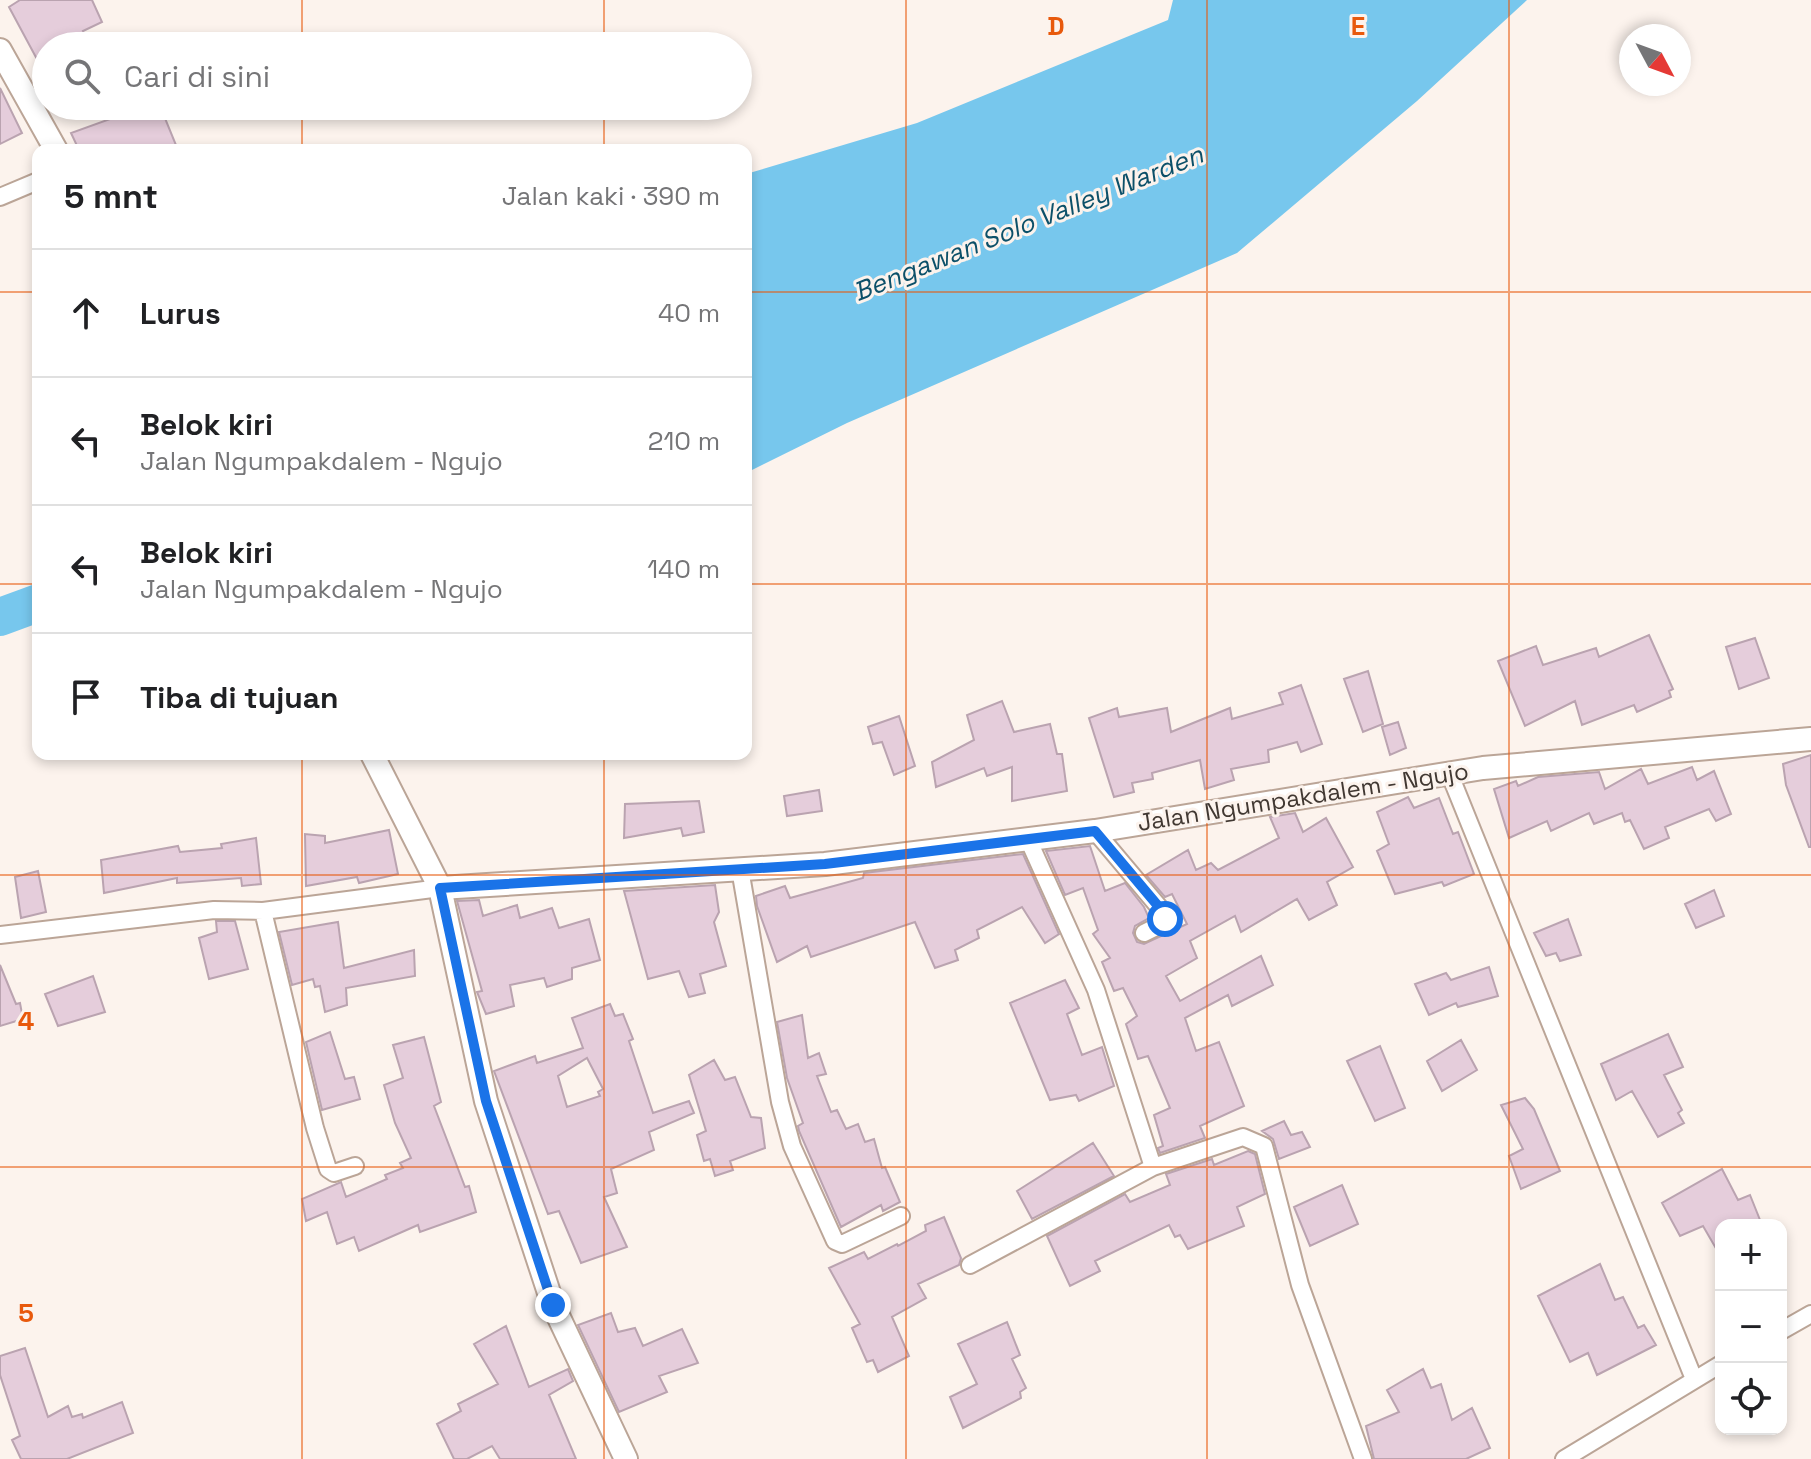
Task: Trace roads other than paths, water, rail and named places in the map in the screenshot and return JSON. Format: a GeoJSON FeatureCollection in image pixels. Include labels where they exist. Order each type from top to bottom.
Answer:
{"type":"FeatureCollection","features":[{"type":"Feature","properties":{"kind":"street"},"geometry":{"type":"LineString","coordinates":[[0,50],[32,107]]}},
{"type":"Feature","properties":{"kind":"street"},"geometry":{"type":"LineString","coordinates":[[39,120],[53,144]]}},
{"type":"Feature","properties":{"kind":"street"},"geometry":{"type":"LineString","coordinates":[[0,197],[32,184]]}},
{"type":"Feature","properties":{"kind":"street","name":"Jalan Ngumpakdalem - Ngujo"},"geometry":{"type":"LineString","coordinates":[[440,888],[825,864],[1095,831],[1329,790],[1556,759],[1811,739]]}},
{"type":"Feature","properties":{"kind":"street"},"geometry":{"type":"LineString","coordinates":[[375,760],[440,888],[486,1101],[548,1291],[626,1459]]}},
{"type":"Feature","properties":{"kind":"street"},"geometry":{"type":"LineString","coordinates":[[1450,775],[1694,1379]]}},
{"type":"Feature","properties":{"kind":"street"},"geometry":{"type":"LineString","coordinates":[[1095,831],[1164,913],[1162,924],[1144,933]]}},
{"type":"Feature","properties":{"kind":"street"},"geometry":{"type":"LineString","coordinates":[[1028,839],[1096,990],[1153,1167]]}},
{"type":"Feature","properties":{"kind":"street"},"geometry":{"type":"LineString","coordinates":[[740,869],[780,1102],[792,1146],[818,1208],[835,1241],[842,1244],[901,1216]]}},
{"type":"Feature","properties":{"kind":"street"},"geometry":{"type":"LineString","coordinates":[[0,935],[201,911],[263,911],[440,888]]}},
{"type":"Feature","properties":{"kind":"street"},"geometry":{"type":"LineString","coordinates":[[263,911],[315,1128],[328,1169],[334,1173],[355,1166]]}},
{"type":"Feature","properties":{"kind":"street"},"geometry":{"type":"LineString","coordinates":[[970,1265],[1153,1167],[1243,1137],[1264,1146],[1300,1285],[1363,1459]]}},
{"type":"Feature","properties":{"kind":"street"},"geometry":{"type":"LineString","coordinates":[[1787,1328],[1811,1314]]}},
{"type":"Feature","properties":{"kind":"street"},"geometry":{"type":"LineString","coordinates":[[1564,1459],[1715,1367]]}},
{"type":"Feature","properties":{"kind":"water"},"geometry":{"type":"Polygon","coordinates":[[[1173,0],[1527,0],[1417,101],[1237,253],[847,423],[752,470],[752,172],[917,123],[1168,20],[1173,0]]]}},
{"type":"Feature","properties":{"kind":"waterway","name":"Bengawan Solo Valley Warden"},"geometry":{"type":"LineString","coordinates":[[0,617],[32,605]]}}]}
